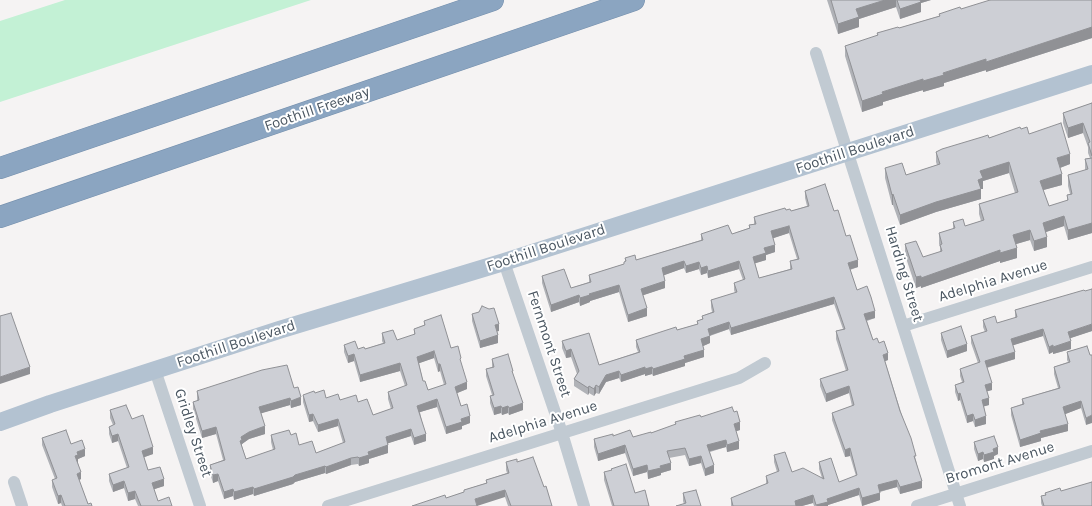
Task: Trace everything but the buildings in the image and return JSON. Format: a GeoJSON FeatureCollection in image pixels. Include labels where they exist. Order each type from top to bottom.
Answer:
{"type":"FeatureCollection","features":[{"type":"Feature","properties":{"kind":"highway"},"geometry":{"type":"LineString","coordinates":[[0,168],[493,0]]}},
{"type":"Feature","properties":{"kind":"highway","name":"Foothill Freeway"},"geometry":{"type":"LineString","coordinates":[[0,217],[634,0]]}},
{"type":"Feature","properties":{"kind":"main road","name":"Foothill Boulevard"},"geometry":{"type":"LineString","coordinates":[[0,422],[279,330],[504,262],[1092,74]]}},
{"type":"Feature","properties":{"kind":"street","name":"Harding Street"},"geometry":{"type":"LineString","coordinates":[[816,53],[960,506]]}},
{"type":"Feature","properties":{"kind":"street","name":"Fernmont Street"},"geometry":{"type":"LineString","coordinates":[[504,262],[562,433],[584,506]]}},
{"type":"Feature","properties":{"kind":"street","name":"Adelphia Avenue"},"geometry":{"type":"LineString","coordinates":[[903,326],[1092,267]]}},
{"type":"Feature","properties":{"kind":"street","name":"Adelphia Avenue"},"geometry":{"type":"LineString","coordinates":[[328,506],[739,378],[765,363]]}},
{"type":"Feature","properties":{"kind":"street","name":"Gridley Street"},"geometry":{"type":"LineString","coordinates":[[155,370],[200,506]]}},
{"type":"Feature","properties":{"kind":"street","name":"Bromont Avenue"},"geometry":{"type":"LineString","coordinates":[[917,506],[1092,451]]}},
{"type":"Feature","properties":{"kind":"street"},"geometry":{"type":"LineString","coordinates":[[14,482],[22,506]]}},
{"type":"Feature","properties":{"kind":"green space"},"geometry":{"type":"Polygon","coordinates":[[[65,0],[311,0],[0,102],[0,21],[65,0]]]}}]}
